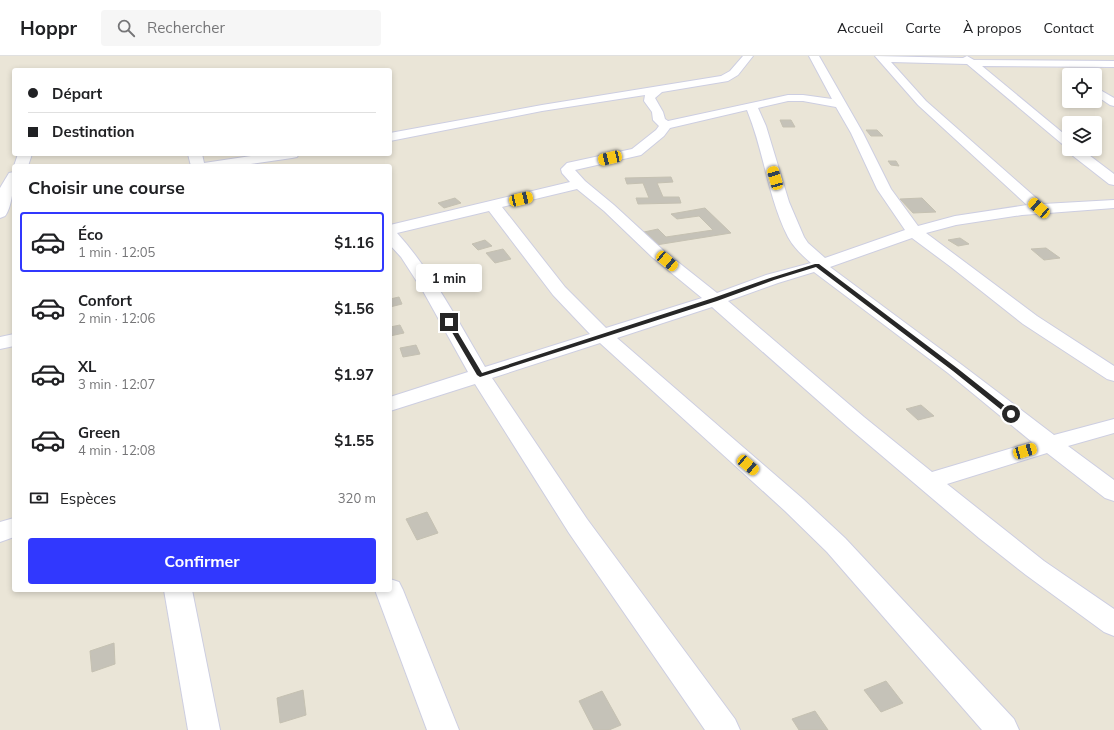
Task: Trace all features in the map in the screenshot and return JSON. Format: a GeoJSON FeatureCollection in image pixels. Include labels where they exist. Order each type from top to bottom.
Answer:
{"type":"FeatureCollection","features":[{"type":"Feature","properties":{"kind":"street"},"geometry":{"type":"LineString","coordinates":[[392,137],[542,108],[645,94],[659,89],[724,79],[734,74],[748,56]]}},
{"type":"Feature","properties":{"kind":"street"},"geometry":{"type":"LineString","coordinates":[[814,56],[867,153],[884,189],[914,232],[957,263],[1030,320],[1114,375]]}},
{"type":"Feature","properties":{"kind":"street"},"geometry":{"type":"LineString","coordinates":[[1044,56],[1062,68]]}},
{"type":"Feature","properties":{"kind":"street"},"geometry":{"type":"LineString","coordinates":[[882,57],[1057,64],[1114,64]]}},
{"type":"Feature","properties":{"kind":"street"},"geometry":{"type":"LineString","coordinates":[[882,57],[922,103],[1039,208]]}},
{"type":"Feature","properties":{"kind":"street"},"geometry":{"type":"LineString","coordinates":[[968,60],[1062,139]]}},
{"type":"Feature","properties":{"kind":"street"},"geometry":{"type":"LineString","coordinates":[[645,94],[659,112],[659,120],[666,125]]}},
{"type":"Feature","properties":{"kind":"street"},"geometry":{"type":"LineString","coordinates":[[1102,95],[1114,103]]}},
{"type":"Feature","properties":{"kind":"street"},"geometry":{"type":"LineString","coordinates":[[841,104],[793,98],[751,105],[666,125],[660,133],[636,152],[572,166],[568,169],[569,173],[580,184],[609,208],[658,254],[715,300],[856,422],[1035,568],[1114,624]]}},
{"type":"Feature","properties":{"kind":"street"},"geometry":{"type":"LineString","coordinates":[[751,105],[760,126],[782,202],[796,237],[819,265],[1114,492]]}},
{"type":"Feature","properties":{"kind":"street"},"geometry":{"type":"LineString","coordinates":[[392,127],[404,134]]}},
{"type":"Feature","properties":{"kind":"street"},"geometry":{"type":"LineString","coordinates":[[222,164],[278,156]]}},
{"type":"Feature","properties":{"kind":"street"},"geometry":{"type":"LineString","coordinates":[[1082,156],[1114,181]]}},
{"type":"Feature","properties":{"kind":"street"},"geometry":{"type":"LineString","coordinates":[[0,213],[12,180]]}},
{"type":"Feature","properties":{"kind":"street"},"geometry":{"type":"LineString","coordinates":[[392,230],[580,184]]}},
{"type":"Feature","properties":{"kind":"street"},"geometry":{"type":"LineString","coordinates":[[392,403],[715,300],[772,279],[819,265],[914,232],[969,219],[1039,208],[1114,204]]}},
{"type":"Feature","properties":{"kind":"street"},"geometry":{"type":"LineString","coordinates":[[492,205],[559,291],[584,319],[794,505],[836,545],[1003,730]]}},
{"type":"Feature","properties":{"kind":"street"},"geometry":{"type":"LineString","coordinates":[[392,237],[407,254],[432,291],[480,375],[617,582],[724,730]]}},
{"type":"Feature","properties":{"kind":"street"},"geometry":{"type":"LineString","coordinates":[[0,343],[12,340]]}},
{"type":"Feature","properties":{"kind":"street"},"geometry":{"type":"LineString","coordinates":[[928,481],[1114,426]]}},
{"type":"Feature","properties":{"kind":"street"},"geometry":{"type":"LineString","coordinates":[[0,532],[12,528]]}},
{"type":"Feature","properties":{"kind":"street"},"geometry":{"type":"LineString","coordinates":[[178,592],[204,730]]}},
{"type":"Feature","properties":{"kind":"street"},"geometry":{"type":"LineString","coordinates":[[390,592],[443,730]]}},
{"type":"Feature","properties":{"kind":"building"},"geometry":{"type":"Polygon","coordinates":[[[780,120],[791,120],[795,127],[783,127],[780,120]]]}},
{"type":"Feature","properties":{"kind":"building"},"geometry":{"type":"Polygon","coordinates":[[[866,130],[877,130],[883,136],[871,136],[866,130]]]}},
{"type":"Feature","properties":{"kind":"building"},"geometry":{"type":"Polygon","coordinates":[[[888,161],[896,161],[899,166],[891,165],[888,161]]]}},
{"type":"Feature","properties":{"kind":"building"},"geometry":{"type":"Polygon","coordinates":[[[671,177],[673,182],[657,183],[663,197],[679,197],[681,203],[638,204],[636,198],[649,198],[643,183],[627,184],[625,178],[671,177]]]}},
{"type":"Feature","properties":{"kind":"building"},"geometry":{"type":"Polygon","coordinates":[[[455,198],[461,203],[444,208],[438,203],[455,198]]]}},
{"type":"Feature","properties":{"kind":"building"},"geometry":{"type":"Polygon","coordinates":[[[922,198],[936,212],[913,213],[900,199],[922,198]]]}},
{"type":"Feature","properties":{"kind":"building"},"geometry":{"type":"Polygon","coordinates":[[[705,208],[731,233],[656,245],[644,232],[658,229],[666,237],[713,230],[699,216],[677,219],[671,214],[705,208]]]}},
{"type":"Feature","properties":{"kind":"building"},"geometry":{"type":"Polygon","coordinates":[[[960,238],[969,244],[958,246],[948,240],[960,238]]]}},
{"type":"Feature","properties":{"kind":"building"},"geometry":{"type":"Polygon","coordinates":[[[485,240],[492,246],[478,250],[472,244],[485,240]]]}},
{"type":"Feature","properties":{"kind":"building"},"geometry":{"type":"Polygon","coordinates":[[[1046,248],[1060,258],[1044,260],[1031,249],[1046,248]]]}},
{"type":"Feature","properties":{"kind":"building"},"geometry":{"type":"Polygon","coordinates":[[[503,249],[511,259],[495,263],[486,253],[503,249]]]}},
{"type":"Feature","properties":{"kind":"building"},"geometry":{"type":"Polygon","coordinates":[[[399,297],[402,304],[392,306],[392,299],[399,297]]]}},
{"type":"Feature","properties":{"kind":"building"},"geometry":{"type":"Polygon","coordinates":[[[400,325],[404,333],[392,336],[392,327],[400,325]]]}},
{"type":"Feature","properties":{"kind":"building"},"geometry":{"type":"Polygon","coordinates":[[[416,345],[420,354],[403,357],[400,348],[416,345]]]}},
{"type":"Feature","properties":{"kind":"building"},"geometry":{"type":"Polygon","coordinates":[[[921,405],[934,416],[918,420],[906,409],[921,405]]]}},
{"type":"Feature","properties":{"kind":"building"},"geometry":{"type":"Polygon","coordinates":[[[427,512],[438,533],[417,540],[406,519],[427,512]]]}},
{"type":"Feature","properties":{"kind":"building"},"geometry":{"type":"Polygon","coordinates":[[[114,643],[115,664],[92,672],[90,651],[114,643]]]}},
{"type":"Feature","properties":{"kind":"building"},"geometry":{"type":"Polygon","coordinates":[[[886,681],[903,703],[881,712],[864,690],[886,681]]]}},
{"type":"Feature","properties":{"kind":"building"},"geometry":{"type":"Polygon","coordinates":[[[303,690],[306,715],[280,723],[277,698],[303,690]]]}},
{"type":"Feature","properties":{"kind":"building"},"geometry":{"type":"Polygon","coordinates":[[[602,691],[621,725],[609,730],[594,730],[579,701],[602,691]]]}},
{"type":"Feature","properties":{"kind":"building"},"geometry":{"type":"Polygon","coordinates":[[[815,711],[828,730],[799,730],[792,719],[815,711]]]}},
{"type":"Feature","properties":{"kind":"route"},"geometry":{"type":"LineString","coordinates":[[449,322],[480,375],[715,300],[772,279],[817,266],[955,369],[1011,414]]}}]}
